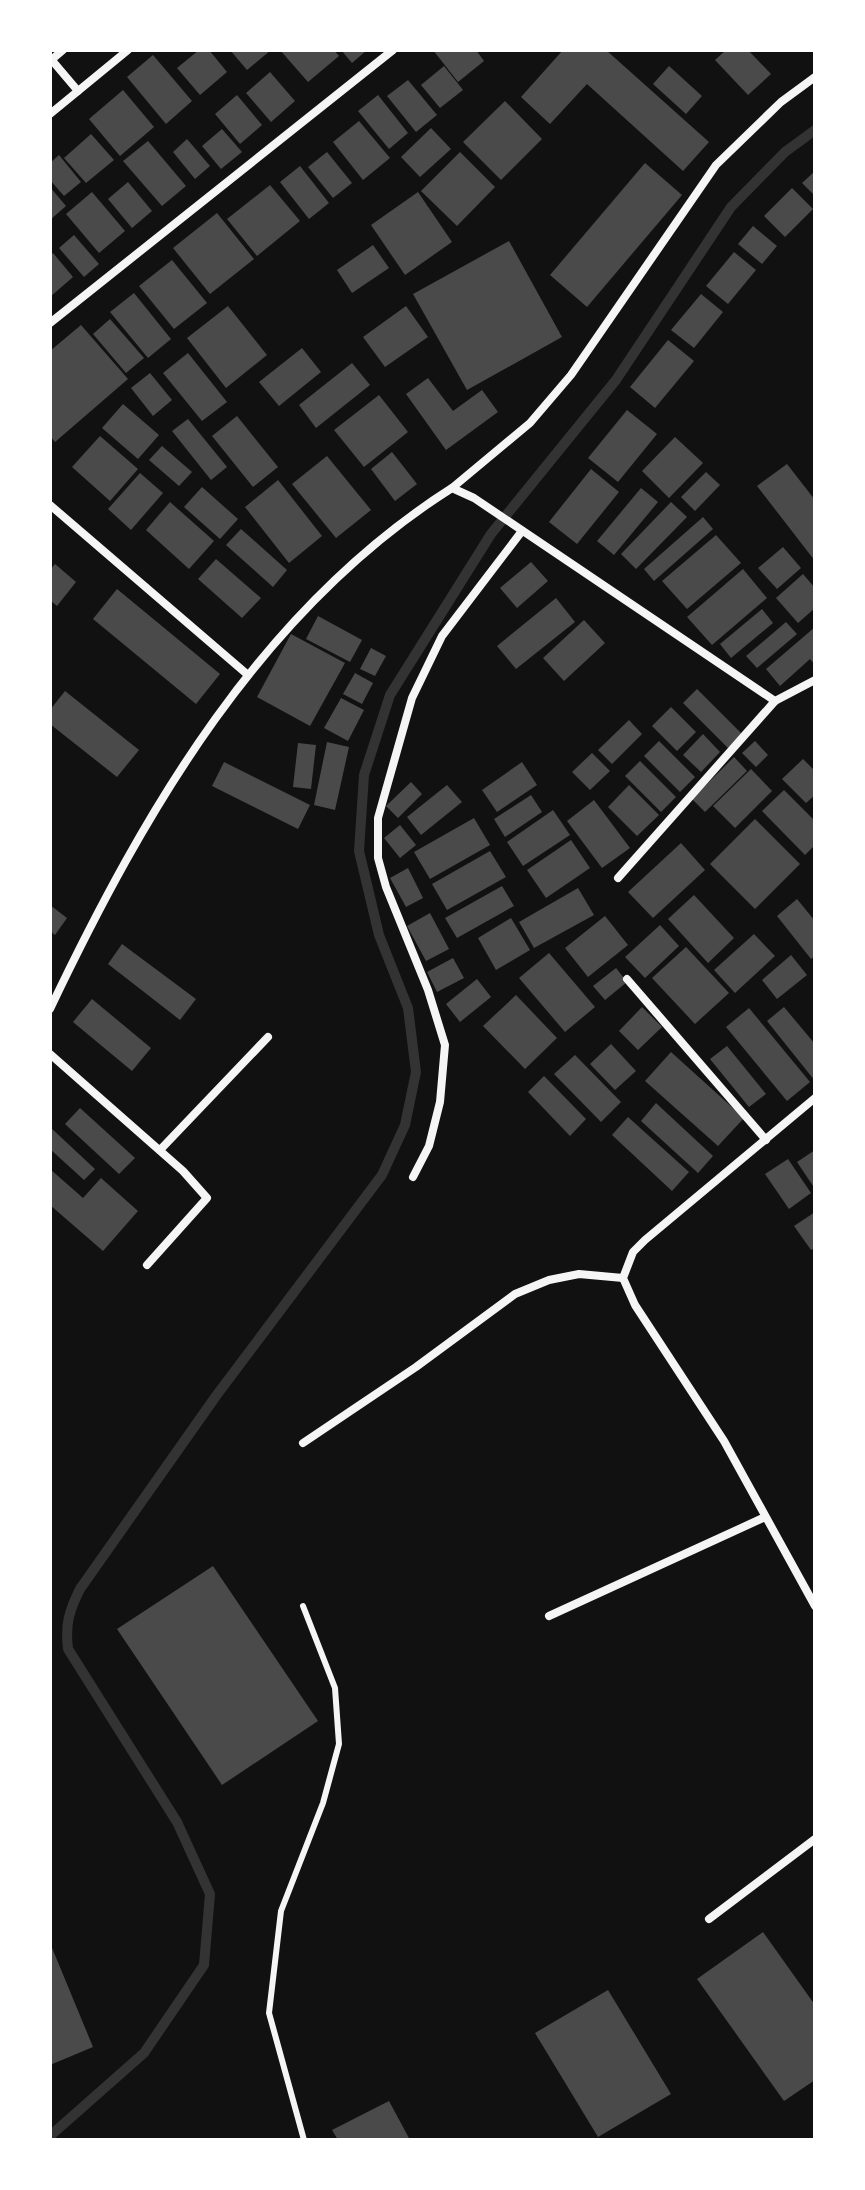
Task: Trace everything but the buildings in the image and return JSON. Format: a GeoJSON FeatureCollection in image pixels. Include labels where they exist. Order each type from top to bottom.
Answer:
{"type":"FeatureCollection","features":[{"type":"Feature","properties":{"kind":"street"},"geometry":{"type":"LineString","coordinates":[[63,50],[51,60],[78,91]]}},
{"type":"Feature","properties":{"kind":"street"},"geometry":{"type":"LineString","coordinates":[[50,114],[128,50]]}},
{"type":"Feature","properties":{"kind":"street"},"geometry":{"type":"LineString","coordinates":[[50,323],[393,50]]}},
{"type":"Feature","properties":{"kind":"street"},"geometry":{"type":"LineString","coordinates":[[50,1009],[80,946],[185,759],[248,675],[290,624],[343,573],[417,510],[452,488],[530,423],[571,375],[716,165],[781,102],[815,77]]}},
{"type":"Feature","properties":{"kind":"street"},"geometry":{"type":"LineString","coordinates":[[452,488],[474,498],[775,701]]}},
{"type":"Feature","properties":{"kind":"street"},"geometry":{"type":"LineString","coordinates":[[50,505],[248,675]]}},
{"type":"Feature","properties":{"kind":"street"},"geometry":{"type":"LineString","coordinates":[[413,1177],[429,1146],[440,1102],[445,1045],[428,990],[386,887],[378,858],[378,818],[412,698],[442,636],[522,531]]}},
{"type":"Feature","properties":{"kind":"street"},"geometry":{"type":"LineString","coordinates":[[618,878],[775,701],[815,680]]}},
{"type":"Feature","properties":{"kind":"street"},"geometry":{"type":"LineString","coordinates":[[627,979],[766,1140]]}},
{"type":"Feature","properties":{"kind":"street"},"geometry":{"type":"LineString","coordinates":[[160,1150],[268,1037]]}},
{"type":"Feature","properties":{"kind":"street"},"geometry":{"type":"LineString","coordinates":[[50,1054],[160,1150],[207,1198],[147,1265]]}},
{"type":"Feature","properties":{"kind":"street"},"geometry":{"type":"LineString","coordinates":[[815,1098],[645,1240],[633,1252],[623,1278],[635,1305],[724,1441],[763,1518],[815,1606]]}},
{"type":"Feature","properties":{"kind":"street"},"geometry":{"type":"LineString","coordinates":[[303,1443],[416,1367],[515,1294],[549,1280],[579,1274],[623,1278]]}},
{"type":"Feature","properties":{"kind":"street"},"geometry":{"type":"LineString","coordinates":[[549,1616],[763,1518]]}},
{"type":"Feature","properties":{"kind":"street"},"geometry":{"type":"LineString","coordinates":[[709,1919],[815,1839]]}},
{"type":"Feature","properties":{"kind":"lane"},"geometry":{"type":"LineString","coordinates":[[303,1606],[335,1688],[339,1744],[323,1803],[281,1911],[269,2013],[304,2140]]}},
{"type":"Feature","properties":{"kind":"waterway"},"geometry":{"type":"LineString","coordinates":[[50,2136],[144,2053],[204,1965],[210,1894],[177,1822],[68,1649],[71,1611],[80,1589],[216,1396],[382,1175],[405,1125],[416,1072],[408,1008],[379,935],[359,851],[364,775],[390,695],[491,534],[616,380],[731,207],[785,152],[815,130]]}}]}
